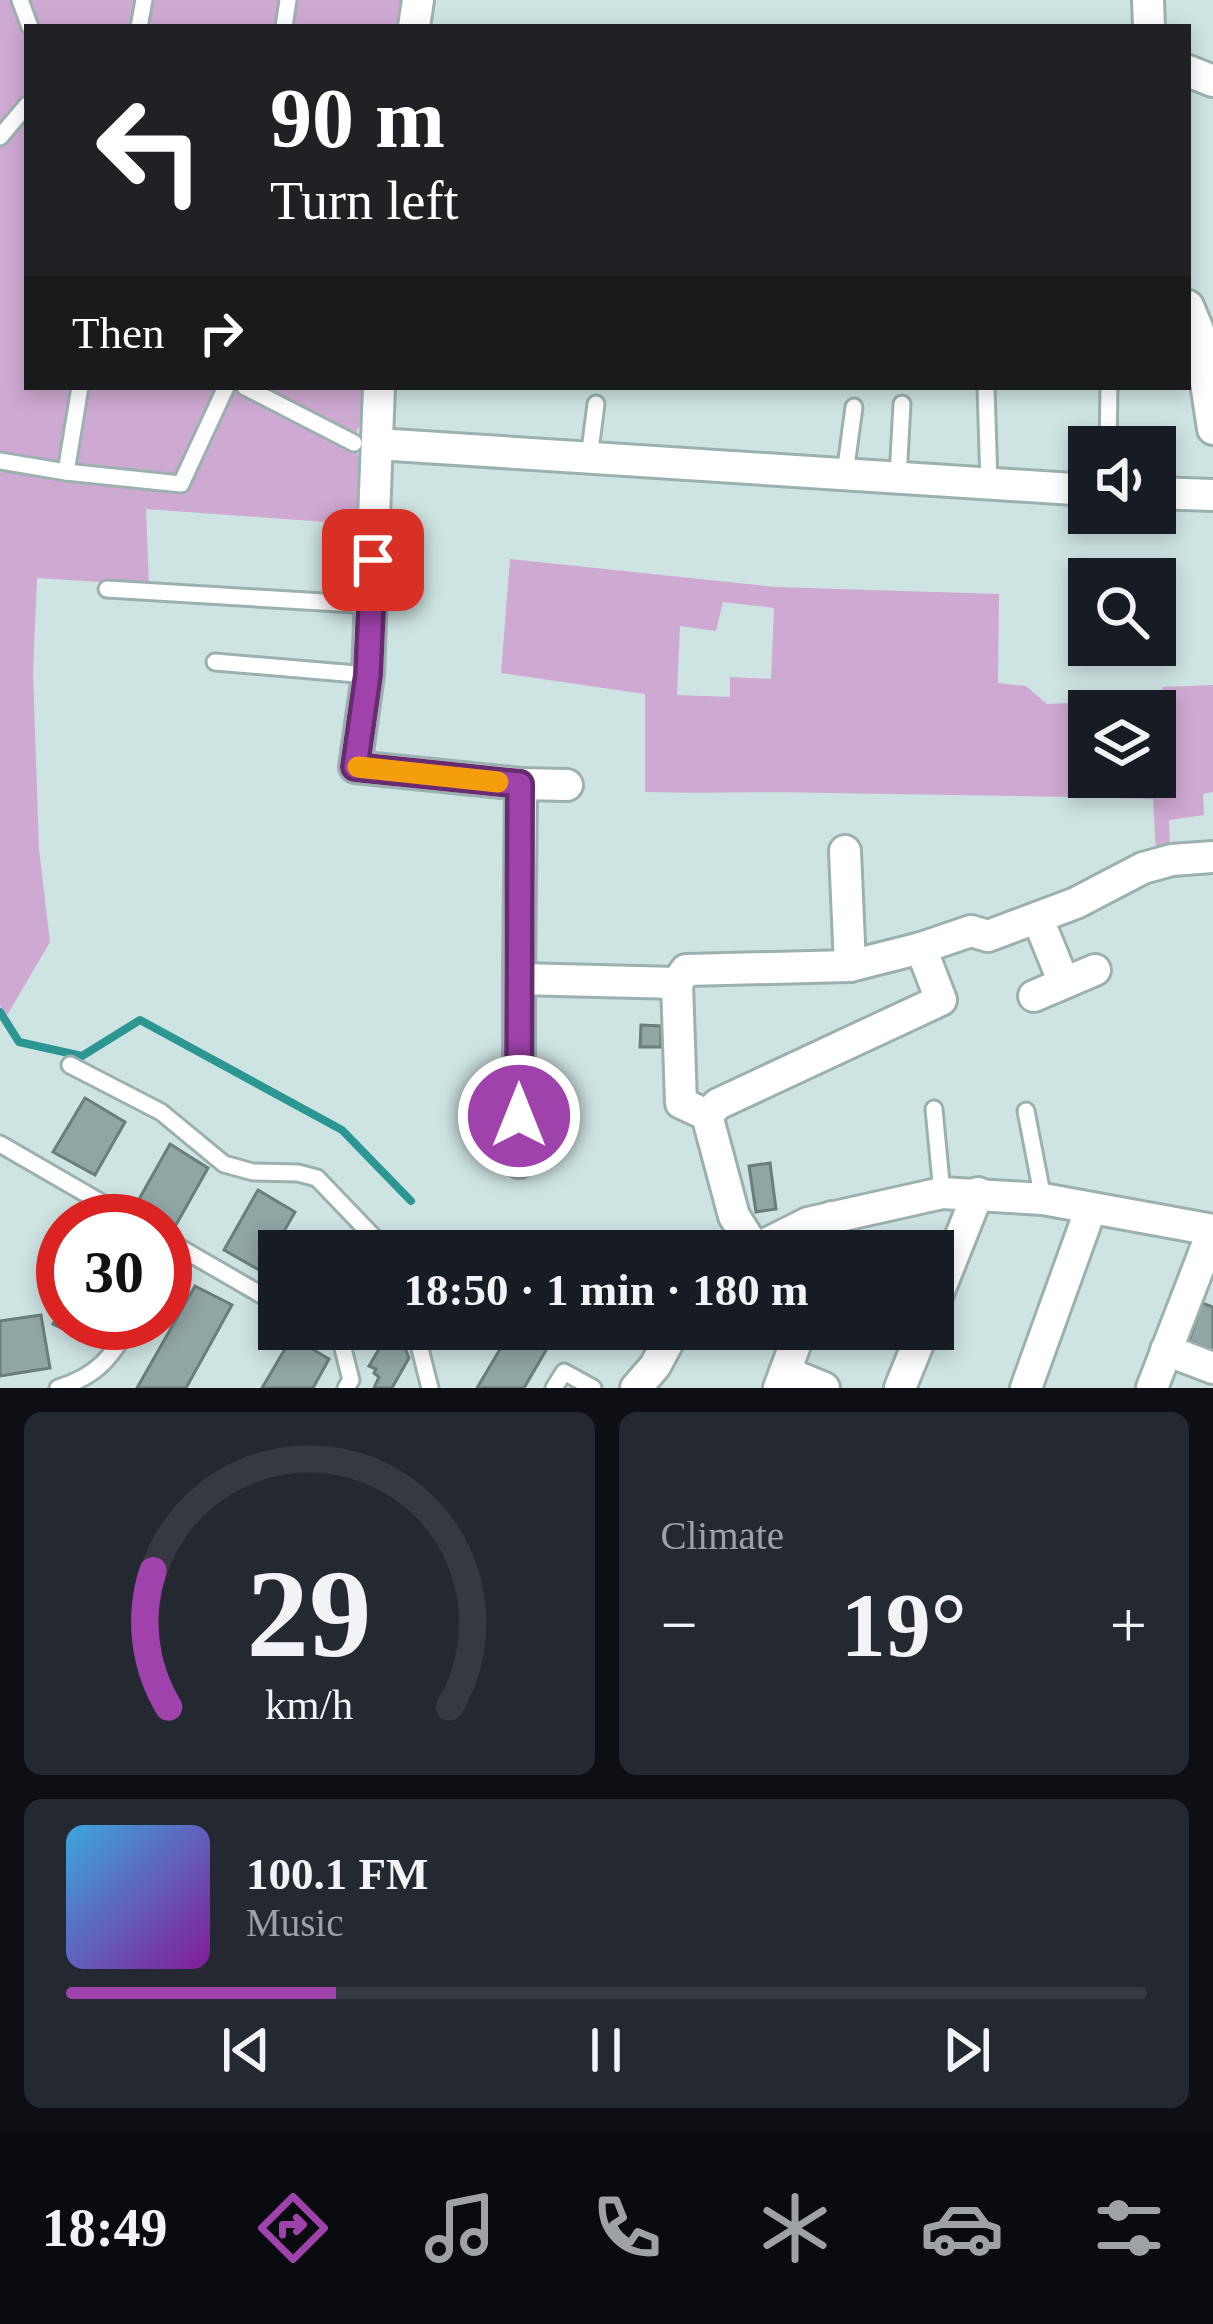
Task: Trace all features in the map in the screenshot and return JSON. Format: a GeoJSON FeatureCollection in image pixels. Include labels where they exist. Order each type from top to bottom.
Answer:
{"type":"FeatureCollection","features":[{"type":"Feature","properties":{"kind":"street"},"geometry":{"type":"LineString","coordinates":[[1191,314],[1198,331],[1213,429]]}},
{"type":"Feature","properties":{"kind":"street"},"geometry":{"type":"LineString","coordinates":[[378,390],[366,444],[372,605],[355,767],[567,785]]}},
{"type":"Feature","properties":{"kind":"street"},"geometry":{"type":"LineString","coordinates":[[366,444],[1068,489]]}},
{"type":"Feature","properties":{"kind":"street"},"geometry":{"type":"LineString","coordinates":[[1176,494],[1213,495]]}},
{"type":"Feature","properties":{"kind":"street"},"geometry":{"type":"LineString","coordinates":[[520,784],[520,1162]]}},
{"type":"Feature","properties":{"kind":"street"},"geometry":{"type":"LineString","coordinates":[[845,851],[850,966]]}},
{"type":"Feature","properties":{"kind":"street"},"geometry":{"type":"LineString","coordinates":[[707,1115],[681,1103],[677,983],[686,970],[850,966],[971,932],[988,936],[1038,919],[1143,868],[1213,857]]}},
{"type":"Feature","properties":{"kind":"street"},"geometry":{"type":"LineString","coordinates":[[1038,919],[1064,983]]}},
{"type":"Feature","properties":{"kind":"street"},"geometry":{"type":"LineString","coordinates":[[707,1115],[718,1104],[941,1000],[921,948]]}},
{"type":"Feature","properties":{"kind":"street"},"geometry":{"type":"LineString","coordinates":[[1034,996],[1095,970]]}},
{"type":"Feature","properties":{"kind":"street"},"geometry":{"type":"LineString","coordinates":[[519,979],[677,983]]}},
{"type":"Feature","properties":{"kind":"street"},"geometry":{"type":"LineString","coordinates":[[707,1115],[742,1230]]}},
{"type":"Feature","properties":{"kind":"street"},"geometry":{"type":"LineString","coordinates":[[793,1230],[942,1193],[1043,1199],[1213,1230],[1152,1388]]}},
{"type":"Feature","properties":{"kind":"street"},"geometry":{"type":"LineString","coordinates":[[954,1253],[978,1193]]}},
{"type":"Feature","properties":{"kind":"street"},"geometry":{"type":"LineString","coordinates":[[1026,1388],[1091,1208]]}},
{"type":"Feature","properties":{"kind":"street"},"geometry":{"type":"LineString","coordinates":[[830,1230],[832,1217]]}},
{"type":"Feature","properties":{"kind":"street"},"geometry":{"type":"LineString","coordinates":[[636,1388],[664,1350]]}},
{"type":"Feature","properties":{"kind":"street"},"geometry":{"type":"LineString","coordinates":[[793,1350],[782,1380],[824,1388]]}},
{"type":"Feature","properties":{"kind":"street"},"geometry":{"type":"LineString","coordinates":[[900,1388],[915,1350]]}},
{"type":"Feature","properties":{"kind":"street"},"geometry":{"type":"LineString","coordinates":[[1166,1350],[1213,1368]]}},
{"type":"Feature","properties":{"kind":"lane"},"geometry":{"type":"LineString","coordinates":[[133,0],[144,1]]}},
{"type":"Feature","properties":{"kind":"lane"},"geometry":{"type":"LineString","coordinates":[[0,136],[24,108]]}},
{"type":"Feature","properties":{"kind":"lane"},"geometry":{"type":"LineString","coordinates":[[66,472],[80,390]]}},
{"type":"Feature","properties":{"kind":"lane"},"geometry":{"type":"LineString","coordinates":[[0,461],[181,484],[225,390]]}},
{"type":"Feature","properties":{"kind":"lane"},"geometry":{"type":"LineString","coordinates":[[250,390],[366,444]]}},
{"type":"Feature","properties":{"kind":"lane"},"geometry":{"type":"LineString","coordinates":[[986,390],[989,484]]}},
{"type":"Feature","properties":{"kind":"lane"},"geometry":{"type":"LineString","coordinates":[[1108,426],[1109,390]]}},
{"type":"Feature","properties":{"kind":"lane"},"geometry":{"type":"LineString","coordinates":[[589,458],[596,404]]}},
{"type":"Feature","properties":{"kind":"lane"},"geometry":{"type":"LineString","coordinates":[[898,477],[902,404]]}},
{"type":"Feature","properties":{"kind":"lane"},"geometry":{"type":"LineString","coordinates":[[845,474],[854,407]]}},
{"type":"Feature","properties":{"kind":"lane"},"geometry":{"type":"LineString","coordinates":[[107,589],[372,605]]}},
{"type":"Feature","properties":{"kind":"lane"},"geometry":{"type":"LineString","coordinates":[[215,662],[368,675]]}},
{"type":"Feature","properties":{"kind":"lane"},"geometry":{"type":"LineString","coordinates":[[70,1065],[161,1112],[224,1164],[317,1178],[367,1230]]}},
{"type":"Feature","properties":{"kind":"lane"},"geometry":{"type":"LineString","coordinates":[[934,1108],[942,1193]]}},
{"type":"Feature","properties":{"kind":"lane"},"geometry":{"type":"LineString","coordinates":[[1026,1111],[1043,1199]]}},
{"type":"Feature","properties":{"kind":"lane"},"geometry":{"type":"LineString","coordinates":[[0,1144],[86,1194]]}},
{"type":"Feature","properties":{"kind":"lane"},"geometry":{"type":"LineString","coordinates":[[192,1255],[258,1293]]}},
{"type":"Feature","properties":{"kind":"lane"},"geometry":{"type":"LineString","coordinates":[[58,1388],[96,1372],[115,1350]]}},
{"type":"Feature","properties":{"kind":"lane"},"geometry":{"type":"LineString","coordinates":[[343,1350],[351,1380],[346,1388]]}},
{"type":"Feature","properties":{"kind":"lane"},"geometry":{"type":"LineString","coordinates":[[420,1350],[430,1388]]}},
{"type":"Feature","properties":{"kind":"lane"},"geometry":{"type":"LineString","coordinates":[[554,1388],[564,1372],[593,1388]]}},
{"type":"Feature","properties":{"kind":"shaded area"},"geometry":{"type":"Polygon","coordinates":[[[0,0],[413,0],[409,24],[24,24],[24,390],[368,390],[367,421],[357,429],[356,452],[368,471],[367,525],[146,509],[149,585],[37,578],[33,672],[39,849],[50,942],[6,1017],[0,1005],[0,0]]]}},
{"type":"Feature","properties":{"kind":"shaded area"},"geometry":{"type":"Polygon","coordinates":[[[510,559],[775,587],[999,594],[998,683],[1026,686],[1047,704],[1068,703],[1068,797],[645,792],[645,694],[501,673],[510,559]],[[723,602],[716,631],[680,626],[677,695],[730,697],[730,677],[771,679],[774,608],[723,602]]]}},
{"type":"Feature","properties":{"kind":"shaded area"},"geometry":{"type":"Polygon","coordinates":[[[1213,685],[1213,792],[1203,794],[1204,815],[1169,820],[1170,849],[1156,850],[1153,799],[1103,798],[1176,798],[1176,690],[1163,687],[1213,685]]]}},
{"type":"Feature","properties":{"kind":"building"},"geometry":{"type":"Polygon","coordinates":[[[641,1025],[661,1026],[661,1047],[640,1047],[641,1025]]]}},
{"type":"Feature","properties":{"kind":"building"},"geometry":{"type":"Polygon","coordinates":[[[85,1098],[125,1122],[95,1175],[53,1152],[85,1098]]]}},
{"type":"Feature","properties":{"kind":"building"},"geometry":{"type":"Polygon","coordinates":[[[170,1144],[208,1168],[192,1196],[142,1194],[170,1144]]]}},
{"type":"Feature","properties":{"kind":"building"},"geometry":{"type":"Polygon","coordinates":[[[770,1163],[776,1209],[756,1212],[749,1166],[770,1163]]]}},
{"type":"Feature","properties":{"kind":"building"},"geometry":{"type":"Polygon","coordinates":[[[258,1190],[295,1212],[285,1230],[258,1230],[258,1269],[224,1250],[258,1190]]]}},
{"type":"Feature","properties":{"kind":"building"},"geometry":{"type":"Polygon","coordinates":[[[195,1286],[232,1305],[186,1388],[137,1388],[159,1350],[192,1350],[195,1286]]]}},
{"type":"Feature","properties":{"kind":"building"},"geometry":{"type":"Polygon","coordinates":[[[1202,1303],[1213,1307],[1213,1350],[1189,1341],[1202,1303]]]}},
{"type":"Feature","properties":{"kind":"building"},"geometry":{"type":"Polygon","coordinates":[[[36,1316],[36,1350],[47,1350],[50,1368],[0,1376],[0,1321],[36,1316]]]}},
{"type":"Feature","properties":{"kind":"building"},"geometry":{"type":"Polygon","coordinates":[[[284,1350],[314,1350],[329,1359],[313,1388],[262,1388],[284,1350]]]}},
{"type":"Feature","properties":{"kind":"building"},"geometry":{"type":"Polygon","coordinates":[[[378,1350],[406,1350],[409,1358],[392,1388],[374,1388],[379,1377],[369,1366],[378,1350]]]}},
{"type":"Feature","properties":{"kind":"building"},"geometry":{"type":"Polygon","coordinates":[[[500,1350],[546,1350],[524,1388],[477,1388],[500,1350]]]}},
{"type":"Feature","properties":{"kind":"waterway"},"geometry":{"type":"LineString","coordinates":[[0,1012],[19,1042],[82,1056],[140,1020],[342,1130],[411,1201]]}},
{"type":"Feature","properties":{"kind":"slow traffic"},"geometry":{"type":"LineString","coordinates":[[358,767],[498,782]]}},
{"type":"Feature","properties":{"kind":"route"},"geometry":{"type":"LineString","coordinates":[[373,560],[368,675],[355,767],[520,784],[519,1116]]}}]}
